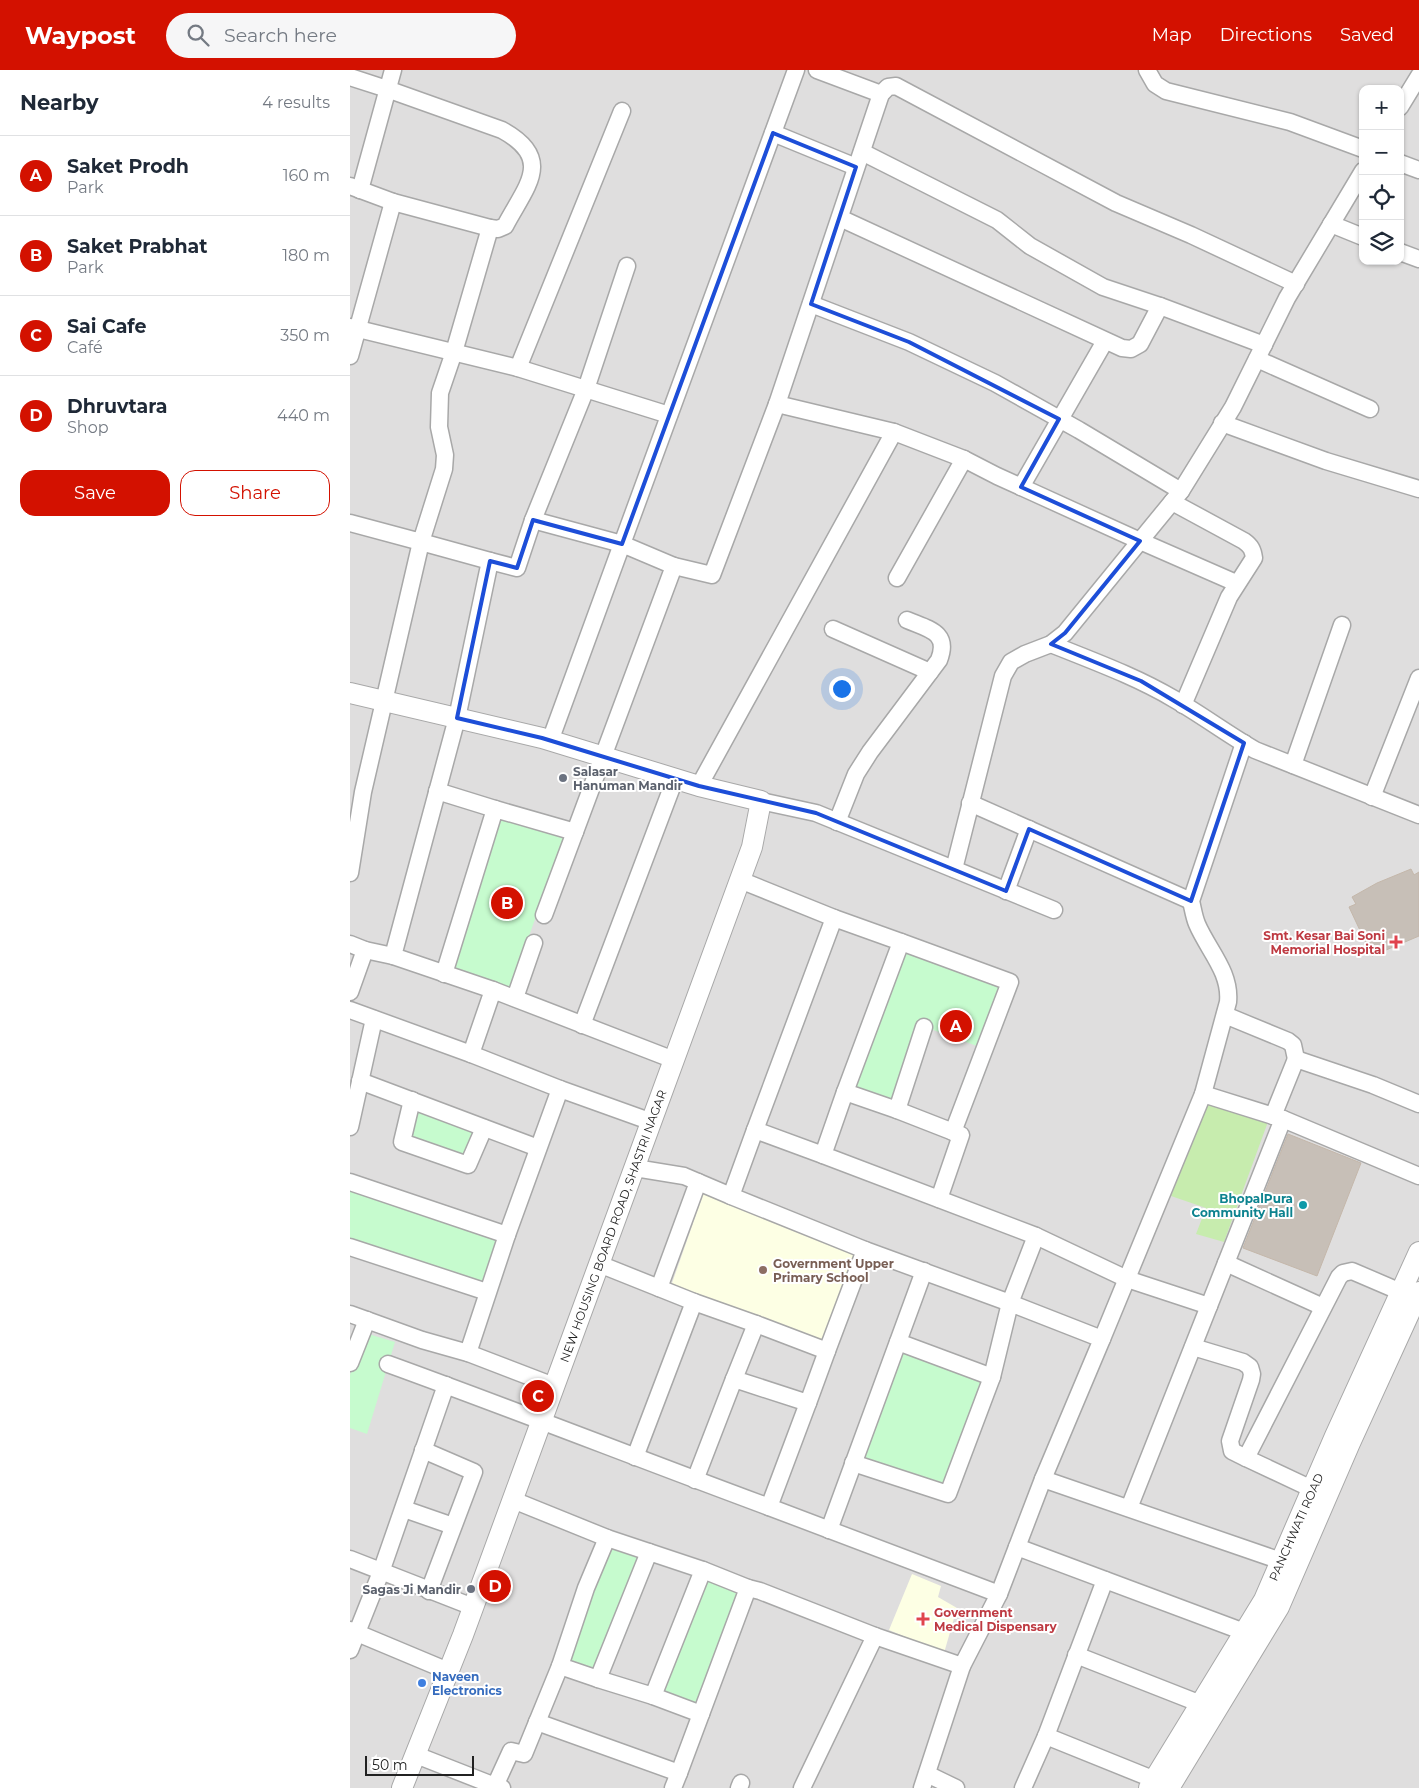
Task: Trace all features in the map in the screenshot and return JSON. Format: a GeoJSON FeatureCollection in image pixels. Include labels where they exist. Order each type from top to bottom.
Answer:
{"type":"FeatureCollection","features":[{"type":"Feature","properties":{"kind":"street"},"geometry":{"type":"LineString","coordinates":[[350,77],[387,88],[502,130],[515,137],[525,146],[533,164],[532,177],[505,226],[498,229],[490,228],[393,202],[353,188],[387,88],[393,70]]}},
{"type":"Feature","properties":{"kind":"street"},"geometry":{"type":"LineString","coordinates":[[550,741],[796,70]]}},
{"type":"Feature","properties":{"kind":"street"},"geometry":{"type":"LineString","coordinates":[[817,70],[881,94]]}},
{"type":"Feature","properties":{"kind":"street"},"geometry":{"type":"LineString","coordinates":[[1147,70],[1155,84],[1166,91],[1290,122],[1359,148]]}},
{"type":"Feature","properties":{"kind":"street"},"geometry":{"type":"LineString","coordinates":[[1404,101],[1418,81]]}},
{"type":"Feature","properties":{"kind":"street"},"geometry":{"type":"LineString","coordinates":[[534,520],[622,544],[674,566],[712,575],[778,404],[881,94],[888,87],[896,86],[1116,203],[1192,235],[1296,284]]}},
{"type":"Feature","properties":{"kind":"street"},"geometry":{"type":"LineString","coordinates":[[518,368],[622,111]]}},
{"type":"Feature","properties":{"kind":"street"},"geometry":{"type":"LineString","coordinates":[[773,133],[859,159],[997,220],[1030,246],[1102,287],[1160,306],[1260,352],[1370,409]]}},
{"type":"Feature","properties":{"kind":"street"},"geometry":{"type":"LineString","coordinates":[[1404,164],[1419,170]]}},
{"type":"Feature","properties":{"kind":"street"},"geometry":{"type":"LineString","coordinates":[[954,869],[1002,676],[1011,662],[1025,654],[1051,644],[1065,634],[1176,496],[1233,407],[1296,284],[1361,175]]}},
{"type":"Feature","properties":{"kind":"street"},"geometry":{"type":"LineString","coordinates":[[350,356],[354,328],[393,202]]}},
{"type":"Feature","properties":{"kind":"street"},"geometry":{"type":"LineString","coordinates":[[840,218],[1122,348],[1131,349],[1140,344],[1160,306]]}},
{"type":"Feature","properties":{"kind":"street"},"geometry":{"type":"LineString","coordinates":[[1331,224],[1359,235]]}},
{"type":"Feature","properties":{"kind":"street"},"geometry":{"type":"LineString","coordinates":[[351,867],[363,792],[421,542],[444,469],[445,456],[439,427],[440,393],[454,352],[490,228]]}},
{"type":"Feature","properties":{"kind":"street"},"geometry":{"type":"LineString","coordinates":[[1404,253],[1419,259]]}},
{"type":"Feature","properties":{"kind":"street"},"geometry":{"type":"LineString","coordinates":[[350,523],[517,568],[586,389],[627,266]]}},
{"type":"Feature","properties":{"kind":"street"},"geometry":{"type":"LineString","coordinates":[[811,304],[908,342],[994,382],[1059,419],[1250,545],[1254,558],[1228,597],[1183,705]]}},
{"type":"Feature","properties":{"kind":"street"},"geometry":{"type":"LineString","coordinates":[[354,328],[518,368],[669,415]]}},
{"type":"Feature","properties":{"kind":"street"},"geometry":{"type":"LineString","coordinates":[[1021,487],[1105,341]]}},
{"type":"Feature","properties":{"kind":"street"},"geometry":{"type":"LineString","coordinates":[[778,404],[894,432],[964,459],[1021,487],[1236,583]]}},
{"type":"Feature","properties":{"kind":"street"},"geometry":{"type":"LineString","coordinates":[[1222,423],[1326,461],[1419,488]]}},
{"type":"Feature","properties":{"kind":"street"},"geometry":{"type":"LineString","coordinates":[[699,786],[894,432]]}},
{"type":"Feature","properties":{"kind":"street"},"geometry":{"type":"LineString","coordinates":[[897,578],[964,459]]}},
{"type":"Feature","properties":{"kind":"street"},"geometry":{"type":"LineString","coordinates":[[393,956],[457,718],[490,561]]}},
{"type":"Feature","properties":{"kind":"street"},"geometry":{"type":"LineString","coordinates":[[544,915],[674,566]]}},
{"type":"Feature","properties":{"kind":"street"},"geometry":{"type":"LineString","coordinates":[[836,822],[856,774],[870,752],[939,660],[942,651],[941,639],[936,633],[907,620]]}},
{"type":"Feature","properties":{"kind":"street"},"geometry":{"type":"LineString","coordinates":[[1293,765],[1342,625]]}},
{"type":"Feature","properties":{"kind":"street"},"geometry":{"type":"LineString","coordinates":[[833,629],[930,672]]}},
{"type":"Feature","properties":{"kind":"street"},"geometry":{"type":"LineString","coordinates":[[1051,644],[1141,681],[1244,744],[1419,815]]}},
{"type":"Feature","properties":{"kind":"street"},"geometry":{"type":"LineString","coordinates":[[1372,797],[1419,678]]}},
{"type":"Feature","properties":{"kind":"street"},"geometry":{"type":"LineString","coordinates":[[350,693],[550,741],[699,786],[816,813],[1054,910]]}},
{"type":"Feature","properties":{"kind":"street"},"geometry":{"type":"LineString","coordinates":[[956,1788],[924,1781],[962,1666],[999,1594],[1043,1479],[1203,1094],[1225,1015],[1229,992],[1227,982],[1197,924],[1191,901],[1244,744]]}},
{"type":"Feature","properties":{"kind":"street"},"geometry":{"type":"LineString","coordinates":[[582,1025],[675,779]]}},
{"type":"Feature","properties":{"kind":"street"},"geometry":{"type":"LineString","coordinates":[[437,791],[575,832]]}},
{"type":"Feature","properties":{"kind":"street","name":"NEW HOUSING BOARD ROAD, SHASTRI NAGAR"},"geometry":{"type":"LineString","coordinates":[[402,1788],[473,1607],[652,1122],[752,847],[761,801]]}},
{"type":"Feature","properties":{"kind":"street"},"geometry":{"type":"LineString","coordinates":[[970,803],[1191,901]]}},
{"type":"Feature","properties":{"kind":"street"},"geometry":{"type":"LineString","coordinates":[[444,974],[495,809]]}},
{"type":"Feature","properties":{"kind":"street"},"geometry":{"type":"LineString","coordinates":[[1006,891],[1029,829]]}},
{"type":"Feature","properties":{"kind":"street"},"geometry":{"type":"LineString","coordinates":[[740,880],[834,918],[1010,982],[953,1132]]}},
{"type":"Feature","properties":{"kind":"street"},"geometry":{"type":"LineString","coordinates":[[731,1196],[834,918]]}},
{"type":"Feature","properties":{"kind":"street"},"geometry":{"type":"LineString","coordinates":[[515,998],[534,942]]}},
{"type":"Feature","properties":{"kind":"street"},"geometry":{"type":"LineString","coordinates":[[823,1155],[901,942]]}},
{"type":"Feature","properties":{"kind":"street"},"geometry":{"type":"LineString","coordinates":[[350,992],[358,947],[393,956],[493,990],[674,1060]]}},
{"type":"Feature","properties":{"kind":"street"},"geometry":{"type":"LineString","coordinates":[[471,1054],[493,990]]}},
{"type":"Feature","properties":{"kind":"street"},"geometry":{"type":"LineString","coordinates":[[350,1010],[652,1122]]}},
{"type":"Feature","properties":{"kind":"street"},"geometry":{"type":"LineString","coordinates":[[1129,1508],[1226,1262],[1278,1118],[1296,1059],[1292,1045],[1288,1041],[1225,1015]]}},
{"type":"Feature","properties":{"kind":"street"},"geometry":{"type":"LineString","coordinates":[[350,1128],[374,1019]]}},
{"type":"Feature","properties":{"kind":"street"},"geometry":{"type":"LineString","coordinates":[[897,1110],[924,1027]]}},
{"type":"Feature","properties":{"kind":"street"},"geometry":{"type":"LineString","coordinates":[[1296,1059],[1373,1085],[1419,1104]]}},
{"type":"Feature","properties":{"kind":"street"},"geometry":{"type":"LineString","coordinates":[[360,1081],[538,1148]]}},
{"type":"Feature","properties":{"kind":"street"},"geometry":{"type":"LineString","coordinates":[[468,1353],[487,1292],[560,1089]]}},
{"type":"Feature","properties":{"kind":"street"},"geometry":{"type":"LineString","coordinates":[[845,1092],[961,1135],[939,1199]]}},
{"type":"Feature","properties":{"kind":"street"},"geometry":{"type":"LineString","coordinates":[[1203,1094],[1278,1118],[1419,1176]]}},
{"type":"Feature","properties":{"kind":"street"},"geometry":{"type":"LineString","coordinates":[[412,1100],[402,1142],[468,1165],[484,1128]]}},
{"type":"Feature","properties":{"kind":"street"},"geometry":{"type":"LineString","coordinates":[[755,1130],[1036,1236],[1127,1279],[1209,1306]]}},
{"type":"Feature","properties":{"kind":"street"},"geometry":{"type":"LineString","coordinates":[[635,1168],[684,1176],[865,1250],[1102,1339]]}},
{"type":"Feature","properties":{"kind":"street"},"geometry":{"type":"LineString","coordinates":[[350,1182],[507,1236]]}},
{"type":"Feature","properties":{"kind":"street"},"geometry":{"type":"LineString","coordinates":[[659,1288],[698,1182]]}},
{"type":"Feature","properties":{"kind":"street"},"geometry":{"type":"LineString","coordinates":[[853,1463],[948,1494],[992,1377],[1010,1304],[1036,1236]]}},
{"type":"Feature","properties":{"kind":"street"},"geometry":{"type":"LineString","coordinates":[[350,1247],[487,1292]]}},
{"type":"Feature","properties":{"kind":"street"},"geometry":{"type":"LineString","coordinates":[[769,1507],[865,1250]]}},
{"type":"Feature","properties":{"kind":"street","name":"PANCHWATI ROAD"},"geometry":{"type":"LineString","coordinates":[[1288,1565],[1350,1443],[1410,1292],[1419,1252]]}},
{"type":"Feature","properties":{"kind":"street"},"geometry":{"type":"LineString","coordinates":[[1226,1262],[1323,1308]]}},
{"type":"Feature","properties":{"kind":"street"},"geometry":{"type":"LineString","coordinates":[[599,1264],[694,1302],[827,1351]]}},
{"type":"Feature","properties":{"kind":"street"},"geometry":{"type":"LineString","coordinates":[[828,1530],[924,1271]]}},
{"type":"Feature","properties":{"kind":"street"},"geometry":{"type":"LineString","coordinates":[[1246,1458],[1339,1277],[1347,1271],[1357,1273],[1410,1292]]}},
{"type":"Feature","properties":{"kind":"street","name":"PANCHWATI ROAD"},"geometry":{"type":"LineString","coordinates":[[1161,1785],[1201,1704],[1253,1635],[1279,1607],[1288,1565],[1312,1489],[1410,1292]]}},
{"type":"Feature","properties":{"kind":"street"},"geometry":{"type":"LineString","coordinates":[[635,1458],[694,1302]]}},
{"type":"Feature","properties":{"kind":"street"},"geometry":{"type":"LineString","coordinates":[[350,1314],[422,1340],[468,1353],[554,1386]]}},
{"type":"Feature","properties":{"kind":"street"},"geometry":{"type":"LineString","coordinates":[[350,1363],[368,1320]]}},
{"type":"Feature","properties":{"kind":"street"},"geometry":{"type":"LineString","coordinates":[[694,1480],[756,1324]]}},
{"type":"Feature","properties":{"kind":"street"},"geometry":{"type":"LineString","coordinates":[[898,1342],[992,1377]]}},
{"type":"Feature","properties":{"kind":"street"},"geometry":{"type":"LineString","coordinates":[[1193,1347],[1243,1362],[1250,1367],[1251,1380],[1230,1441],[1232,1451],[1312,1489]]}},
{"type":"Feature","properties":{"kind":"street"},"geometry":{"type":"LineString","coordinates":[[388,1364],[542,1420],[635,1458],[999,1594]]}},
{"type":"Feature","properties":{"kind":"street"},"geometry":{"type":"LineString","coordinates":[[734,1379],[808,1403]]}},
{"type":"Feature","properties":{"kind":"street"},"geometry":{"type":"LineString","coordinates":[[350,1650],[354,1631],[381,1572],[404,1509],[446,1385]]}},
{"type":"Feature","properties":{"kind":"street"},"geometry":{"type":"LineString","coordinates":[[423,1450],[474,1472],[429,1591]]}},
{"type":"Feature","properties":{"kind":"street"},"geometry":{"type":"LineString","coordinates":[[1043,1479],[1288,1565]]}},
{"type":"Feature","properties":{"kind":"street"},"geometry":{"type":"LineString","coordinates":[[512,1500],[607,1538],[703,1570],[876,1636],[962,1666]]}},
{"type":"Feature","properties":{"kind":"street"},"geometry":{"type":"LineString","coordinates":[[404,1509],[453,1526]]}},
{"type":"Feature","properties":{"kind":"street"},"geometry":{"type":"LineString","coordinates":[[416,1755],[497,1787],[511,1752],[524,1754],[560,1666],[586,1588],[607,1538]]}},
{"type":"Feature","properties":{"kind":"street"},"geometry":{"type":"LineString","coordinates":[[1018,1547],[1253,1635]]}},
{"type":"Feature","properties":{"kind":"street"},"geometry":{"type":"LineString","coordinates":[[598,1679],[649,1552]]}},
{"type":"Feature","properties":{"kind":"street"},"geometry":{"type":"LineString","coordinates":[[350,1559],[473,1607]]}},
{"type":"Feature","properties":{"kind":"street"},"geometry":{"type":"LineString","coordinates":[[654,1696],[703,1570]]}},
{"type":"Feature","properties":{"kind":"street"},"geometry":{"type":"LineString","coordinates":[[1023,1788],[1046,1736],[1105,1580]]}},
{"type":"Feature","properties":{"kind":"street"},"geometry":{"type":"LineString","coordinates":[[673,1788],[748,1588]]}},
{"type":"Feature","properties":{"kind":"street"},"geometry":{"type":"LineString","coordinates":[[354,1631],[448,1671]]}},
{"type":"Feature","properties":{"kind":"street","name":"PANCHWATI ROAD"},"geometry":{"type":"LineString","coordinates":[[1161,1785],[1253,1635]]}},
{"type":"Feature","properties":{"kind":"street"},"geometry":{"type":"LineString","coordinates":[[802,1788],[876,1636]]}},
{"type":"Feature","properties":{"kind":"street"},"geometry":{"type":"LineString","coordinates":[[1076,1655],[1201,1704]]}},
{"type":"Feature","properties":{"kind":"street"},"geometry":{"type":"LineString","coordinates":[[560,1666],[654,1696],[701,1714]]}},
{"type":"Feature","properties":{"kind":"street"},"geometry":{"type":"LineString","coordinates":[[537,1722],[679,1772]]}},
{"type":"Feature","properties":{"kind":"street"},"geometry":{"type":"LineString","coordinates":[[1046,1736],[1161,1785]]}},
{"type":"Feature","properties":{"kind":"highlighted area"},"geometry":{"type":"Polygon","coordinates":[[[773,133],[856,167],[811,304],[909,342],[1059,419],[1021,487],[1140,541],[1065,633],[1051,644],[1141,681],[1244,743],[1191,901],[1029,829],[1006,891],[816,813],[699,786],[542,738],[457,718],[490,561],[517,568],[533,520],[622,544],[773,133]]]}},
{"type":"Feature","properties":{"kind":"shaded area"},"geometry":{"type":"Polygon","coordinates":[[[350,70],[1419,70],[1419,1788],[350,1788],[350,70]]]}},
{"type":"Feature","properties":{"kind":"shaded area","name":"Government Upper Primary School"},"geometry":{"type":"Polygon","coordinates":[[[704,1192],[855,1255],[822,1343],[671,1286],[704,1192]]]}},
{"type":"Feature","properties":{"kind":"shaded area","name":"Government Medical Dispensary"},"geometry":{"type":"Polygon","coordinates":[[[912,1574],[941,1586],[938,1597],[957,1608],[944,1653],[889,1630],[912,1574]]]}},
{"type":"Feature","properties":{"kind":"green space"},"geometry":{"type":"Polygon","coordinates":[[[499,817],[564,837],[510,990],[452,969],[499,817]]]}},
{"type":"Feature","properties":{"kind":"green space"},"geometry":{"type":"Polygon","coordinates":[[[904,949],[1003,986],[985,1049],[917,1024],[890,1103],[851,1089],[904,949]]]}},
{"type":"Feature","properties":{"kind":"green space"},"geometry":{"type":"Polygon","coordinates":[[[1208,1099],[1269,1119],[1224,1242],[1196,1234],[1206,1208],[1171,1196],[1208,1099]]]}},
{"type":"Feature","properties":{"kind":"green space"},"geometry":{"type":"Polygon","coordinates":[[[417,1106],[480,1128],[467,1160],[406,1135],[417,1106]]]}},
{"type":"Feature","properties":{"kind":"green space"},"geometry":{"type":"Polygon","coordinates":[[[350,1189],[500,1233],[483,1284],[350,1241],[350,1189]]]}},
{"type":"Feature","properties":{"kind":"green space"},"geometry":{"type":"Polygon","coordinates":[[[365,1333],[395,1342],[367,1434],[350,1428],[350,1375],[365,1333]]]}},
{"type":"Feature","properties":{"kind":"green space"},"geometry":{"type":"Polygon","coordinates":[[[903,1352],[984,1381],[945,1486],[861,1459],[903,1352]]]}},
{"type":"Feature","properties":{"kind":"green space"},"geometry":{"type":"Polygon","coordinates":[[[610,1546],[643,1555],[596,1673],[565,1662],[610,1546]]]}},
{"type":"Feature","properties":{"kind":"green space"},"geometry":{"type":"Polygon","coordinates":[[[704,1580],[743,1591],[699,1709],[659,1695],[704,1580]]]}},
{"type":"Feature","properties":{"kind":"building"},"geometry":{"type":"Polygon","coordinates":[[[1411,869],[1414,875],[1419,872],[1419,936],[1372,956],[1349,907],[1356,904],[1352,897],[1377,883],[1411,869]]]}},
{"type":"Feature","properties":{"kind":"building","name":"BhopalPura Community Hall"},"geometry":{"type":"Polygon","coordinates":[[[1288,1134],[1361,1163],[1317,1276],[1243,1248],[1288,1134]]]}},
{"type":"Feature","properties":{"kind":"place","name":"Salasar Hanuman Mandir"},"geometry":{"type":"Point","coordinates":[563,778]}},
{"type":"Feature","properties":{"kind":"place","name":"Saket Prabhat"},"geometry":{"type":"Point","coordinates":[507,903]}},
{"type":"Feature","properties":{"kind":"place","name":"Smt. Kesar Bai Soni Memorial Hospital"},"geometry":{"type":"Point","coordinates":[1396,942]}},
{"type":"Feature","properties":{"kind":"place","name":"Saket Prodh"},"geometry":{"type":"Point","coordinates":[956,1026]}},
{"type":"Feature","properties":{"kind":"place","name":"BhopalPura Community Hall"},"geometry":{"type":"Point","coordinates":[1303,1205]}},
{"type":"Feature","properties":{"kind":"place","name":"Government Upper Primary School"},"geometry":{"type":"Point","coordinates":[763,1270]}},
{"type":"Feature","properties":{"kind":"place","name":"Sai Cafe"},"geometry":{"type":"Point","coordinates":[538,1396]}},
{"type":"Feature","properties":{"kind":"place","name":"Dhruvtara"},"geometry":{"type":"Point","coordinates":[495,1586]}},
{"type":"Feature","properties":{"kind":"place","name":"Sagas Ji Mandir"},"geometry":{"type":"Point","coordinates":[471,1589]}},
{"type":"Feature","properties":{"kind":"place","name":"Government Medical Dispensary"},"geometry":{"type":"Point","coordinates":[923,1619]}},
{"type":"Feature","properties":{"kind":"place","name":"Naveen Electronics"},"geometry":{"type":"Point","coordinates":[422,1683]}}]}
